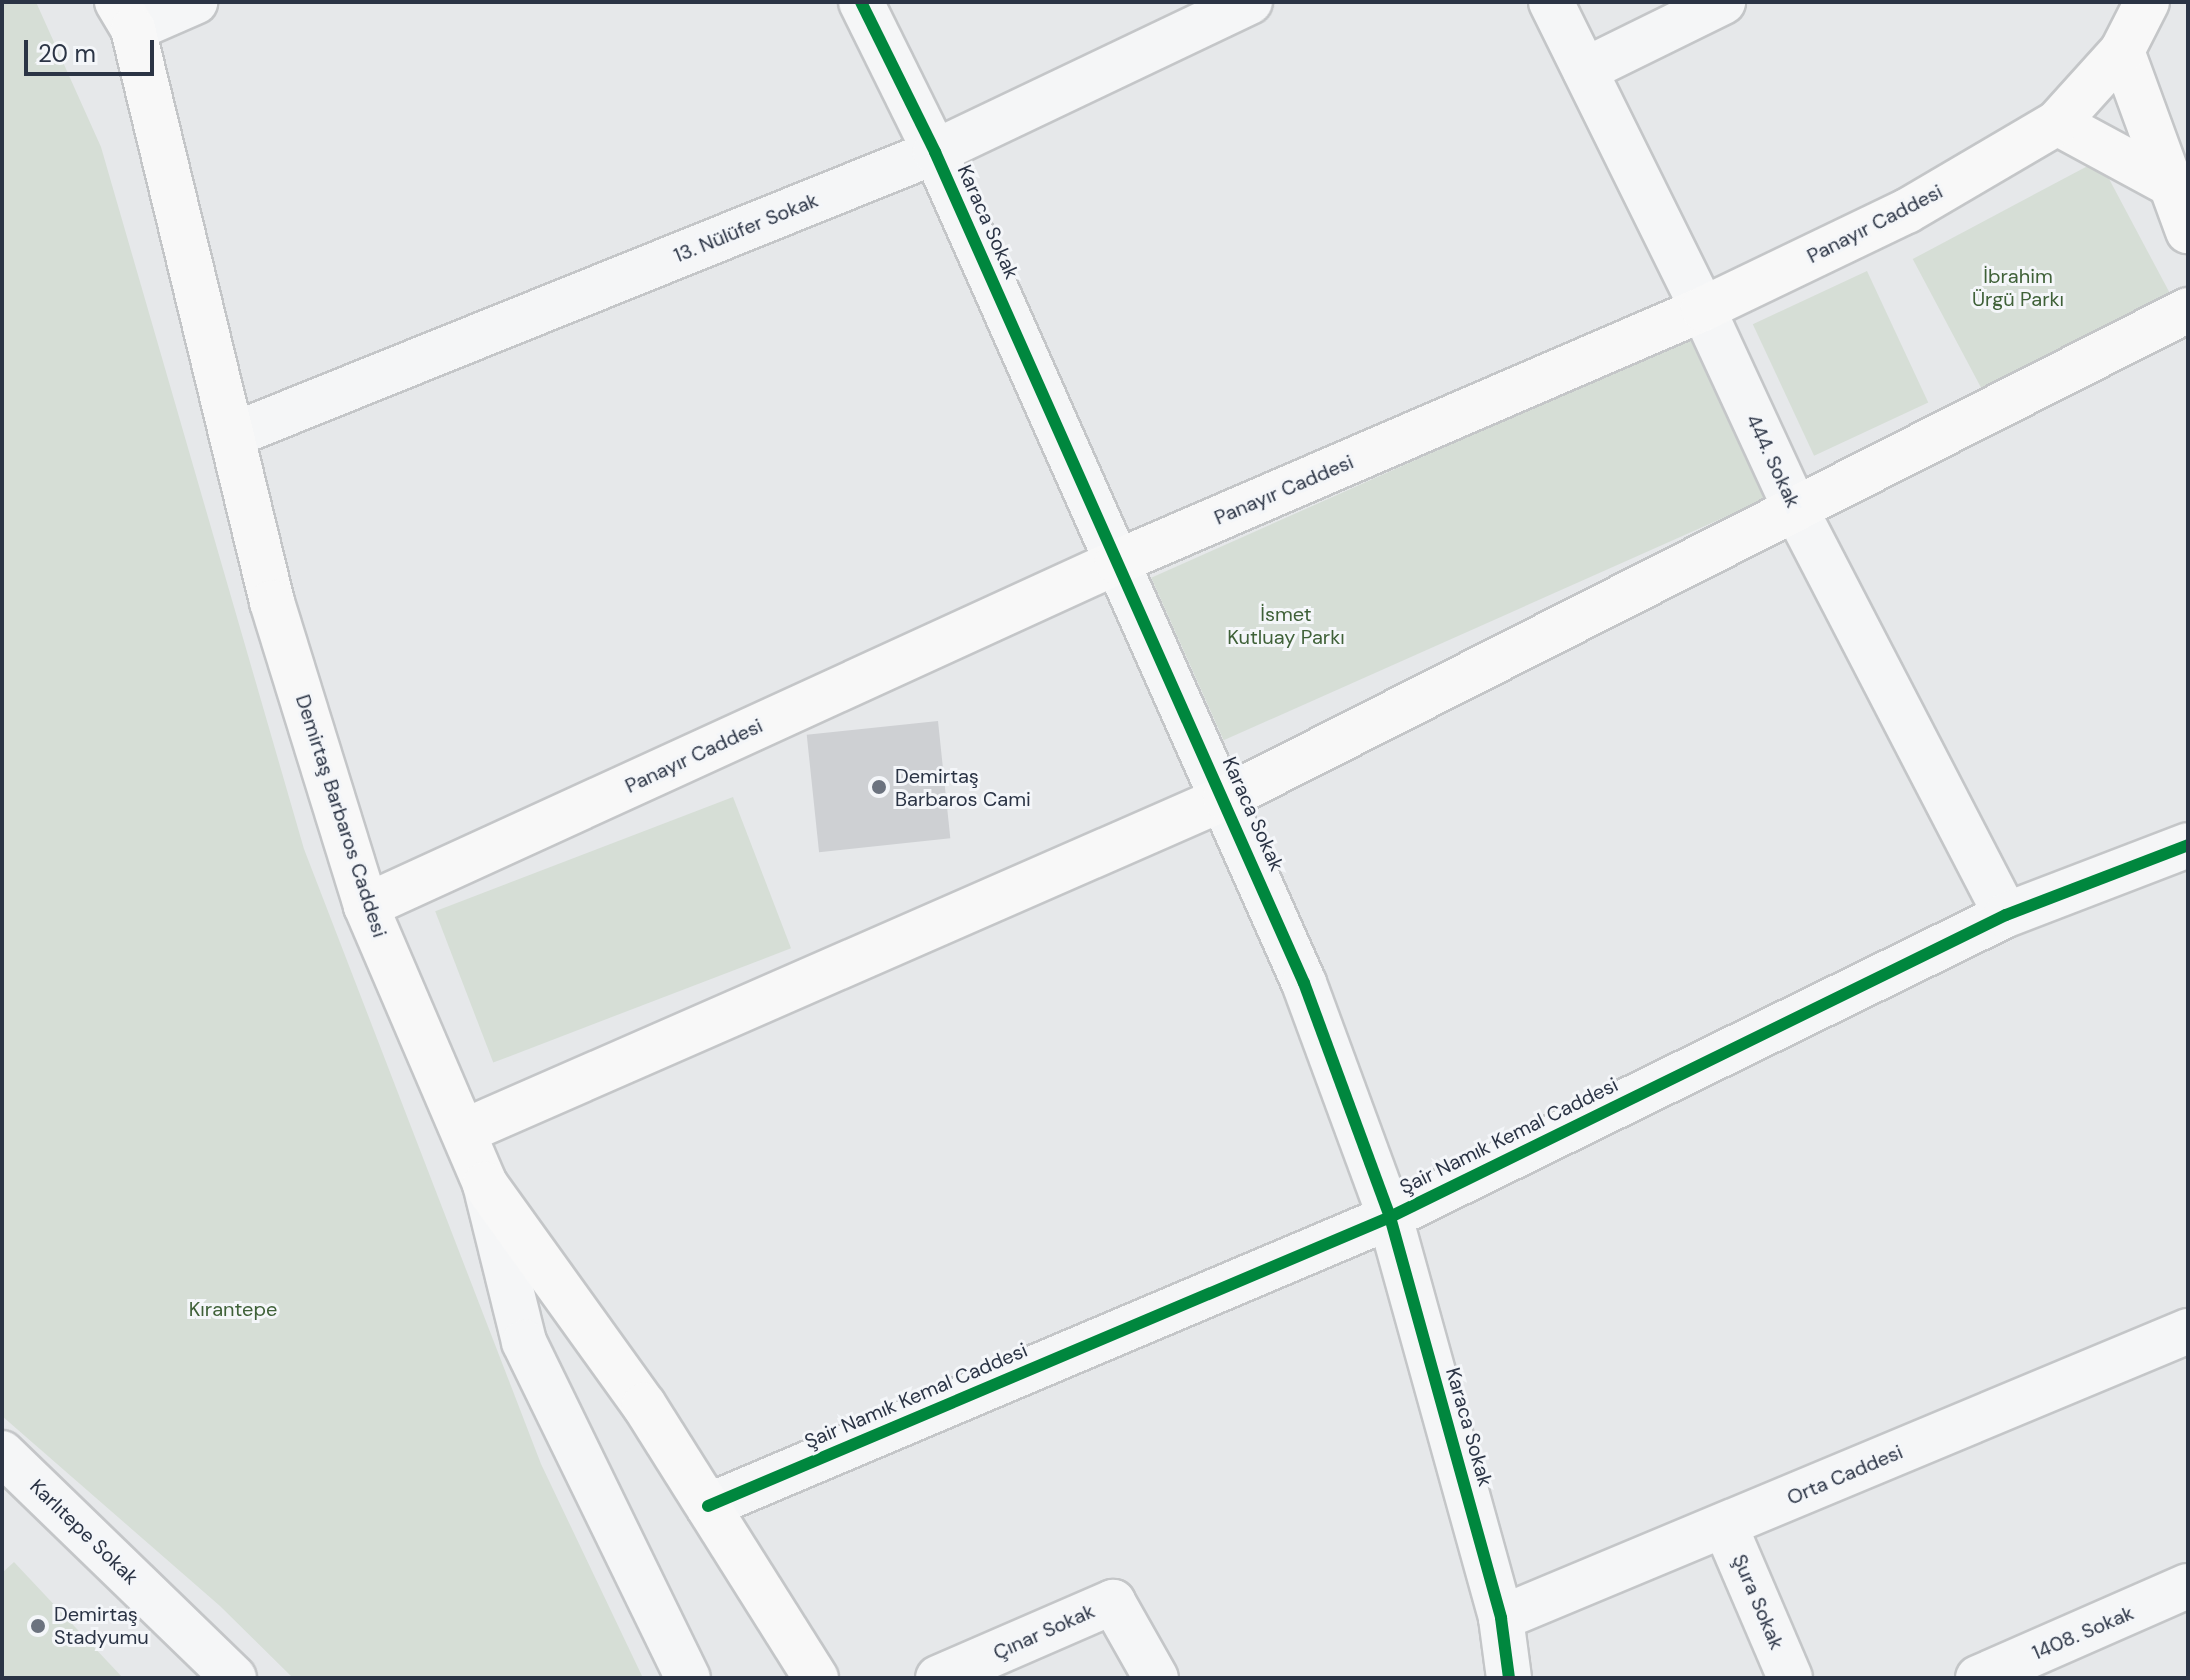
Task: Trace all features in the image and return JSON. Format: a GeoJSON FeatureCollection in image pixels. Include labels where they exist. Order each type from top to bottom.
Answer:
{"type":"FeatureCollection","features":[{"type":"Feature","properties":{"kind":"main road","name":"Panayır Caddesi"},"geometry":{"type":"LineString","coordinates":[[366,906],[1117,562],[1703,309],[1907,211],[2057,123],[2122,51],[2147,2]]}},
{"type":"Feature","properties":{"kind":"main road","name":"Demirtaş Barbaros Caddesi"},"geometry":{"type":"LineString","coordinates":[[125,16],[233,435],[272,602],[366,906],[465,1131],[485,1184],[644,1405],[816,1678]]}},
{"type":"Feature","properties":{"kind":"main road"},"geometry":{"type":"LineString","coordinates":[[2122,51],[2188,231]]}},
{"type":"Feature","properties":{"kind":"main road"},"geometry":{"type":"LineString","coordinates":[[2057,123],[2170,184]]}},
{"type":"Feature","properties":{"kind":"main road"},"geometry":{"type":"LineString","coordinates":[[465,1131],[1225,798],[2188,310]]}},
{"type":"Feature","properties":{"kind":"street"},"geometry":{"type":"LineString","coordinates":[[125,16],[195,2]]}},
{"type":"Feature","properties":{"kind":"street","name":"Karaca Sokak"},"geometry":{"type":"LineString","coordinates":[[861,2],[935,152],[1225,798],[1304,983],[1390,1217],[1501,1618],[1509,1678]]}},
{"type":"Feature","properties":{"kind":"street","name":"13. Nülüfer Sokak"},"geometry":{"type":"LineString","coordinates":[[233,435],[935,152],[1250,2]]}},
{"type":"Feature","properties":{"kind":"street","name":"444. Sokak"},"geometry":{"type":"LineString","coordinates":[[1551,2],[1703,309],[1795,508],[2006,915]]}},
{"type":"Feature","properties":{"kind":"street"},"geometry":{"type":"LineString","coordinates":[[1585,70],[1723,2]]}},
{"type":"Feature","properties":{"kind":"street","name":"Şair Namık Kemal Caddesi"},"geometry":{"type":"LineString","coordinates":[[708,1506],[1390,1217],[2006,915],[2188,845]]}},
{"type":"Feature","properties":{"kind":"street"},"geometry":{"type":"LineString","coordinates":[[485,1184],[524,1342],[688,1678]]}},
{"type":"Feature","properties":{"kind":"street","name":"Orta Caddesi"},"geometry":{"type":"LineString","coordinates":[[1501,1618],[2188,1331]]}},
{"type":"Feature","properties":{"kind":"street","name":"Karlıtepe Sokak"},"geometry":{"type":"LineString","coordinates":[[2,1453],[234,1678]]}},
{"type":"Feature","properties":{"kind":"street","name":"Şura Sokak"},"geometry":{"type":"LineString","coordinates":[[1725,1526],[1790,1678]]}},
{"type":"Feature","properties":{"kind":"street","name":"1408. Sokak"},"geometry":{"type":"LineString","coordinates":[[1978,1678],[2188,1586]]}},
{"type":"Feature","properties":{"kind":"street","name":"Çınar Sokak"},"geometry":{"type":"LineString","coordinates":[[938,1678],[1113,1602],[1156,1678]]}},
{"type":"Feature","properties":{"kind":"green space","name":"Kırantepe"},"geometry":{"type":"Polygon","coordinates":[[[2,2],[36,2],[101,147],[304,849],[541,1464],[643,1678],[293,1678],[220,1606],[2,1416],[2,2]]]}},
{"type":"Feature","properties":{"kind":"green space","name":"İbrahim Ürgü Parkı"},"geometry":{"type":"Polygon","coordinates":[[[2099,160],[2173,299],[1986,398],[1913,259],[2099,160]]]}},
{"type":"Feature","properties":{"kind":"green space"},"geometry":{"type":"Polygon","coordinates":[[[1867,271],[1928,402],[1814,456],[1753,324],[1867,271]]]}},
{"type":"Feature","properties":{"kind":"green space","name":"İsmet Kutluay Parkı"},"geometry":{"type":"Polygon","coordinates":[[[1703,332],[1775,495],[1224,740],[1151,578],[1703,332]]]}},
{"type":"Feature","properties":{"kind":"green space"},"geometry":{"type":"Polygon","coordinates":[[[733,797],[791,948],[493,1063],[435,911],[733,797]]]}},
{"type":"Feature","properties":{"kind":"green space","name":"Demirtaş Stadyumu"},"geometry":{"type":"Polygon","coordinates":[[[14,1562],[123,1678],[2,1678],[2,1573],[14,1562]]]}},
{"type":"Feature","properties":{"kind":"building","name":"Demirtaş Barbaros Cami"},"geometry":{"type":"Polygon","coordinates":[[[938,721],[950,838],[819,852],[807,735],[938,721]]]}},
{"type":"Feature","properties":{"kind":"cycle path"},"geometry":{"type":"LineString","coordinates":[[861,2],[935,152],[1304,983],[1390,1217],[1501,1618],[1509,1678]]}},
{"type":"Feature","properties":{"kind":"cycle path"},"geometry":{"type":"LineString","coordinates":[[708,1506],[1390,1217],[2006,915],[2188,845]]}},
{"type":"Feature","properties":{"kind":"place","name":"Demirtaş Barbaros Cami"},"geometry":{"type":"Point","coordinates":[879,787]}},
{"type":"Feature","properties":{"kind":"place","name":"Demirtaş Stadyumu"},"geometry":{"type":"Point","coordinates":[38,1626]}}]}
